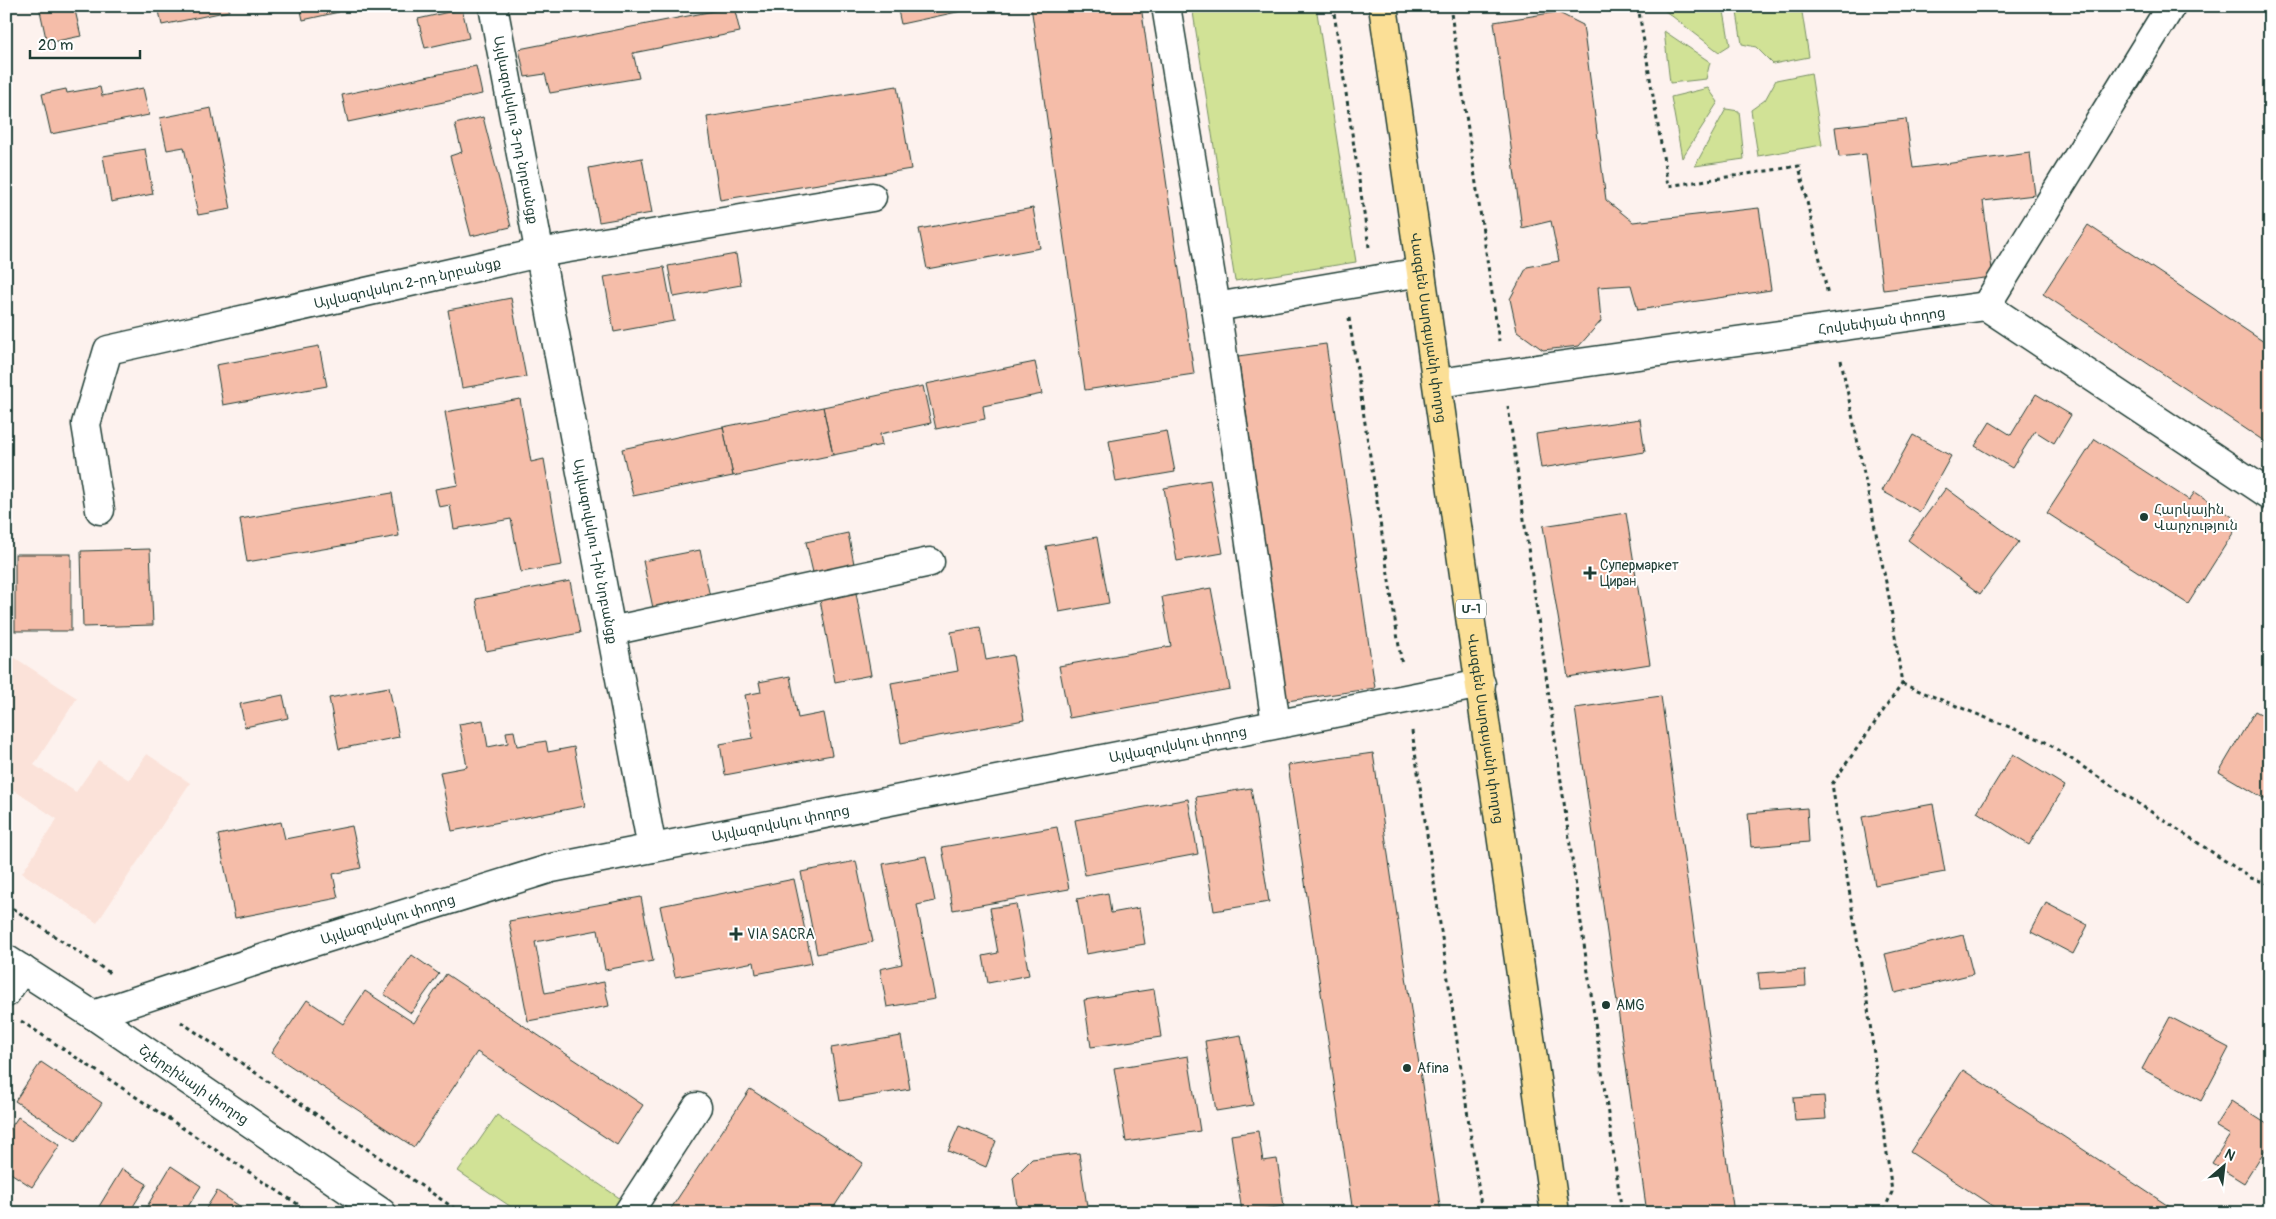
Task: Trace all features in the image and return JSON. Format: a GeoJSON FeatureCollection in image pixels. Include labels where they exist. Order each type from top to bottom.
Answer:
{"type":"FeatureCollection","features":[{"type":"Feature","properties":{"kind":"highway","name":"Վազգեն Սարգսյանի փողոց"},"geometry":{"type":"LineString","coordinates":[[1383,6],[1555,1213]]}},
{"type":"Feature","properties":{"kind":"street","name":"Այվազովսկու 3-րդ նրբանցք"},"geometry":{"type":"LineString","coordinates":[[493,6],[539,253]]}},
{"type":"Feature","properties":{"kind":"street"},"geometry":{"type":"LineString","coordinates":[[1166,6],[1216,307],[1276,724]]}},
{"type":"Feature","properties":{"kind":"street"},"geometry":{"type":"LineString","coordinates":[[2171,6],[1986,306],[2270,495]]}},
{"type":"Feature","properties":{"kind":"street","name":"Այվազովսկու 2-րդ նրբանցք"},"geometry":{"type":"LineString","coordinates":[[100,510],[86,424],[108,350],[539,253],[872,198]]}},
{"type":"Feature","properties":{"kind":"street","name":"Այվազովսկու 1-ին նրբանցք"},"geometry":{"type":"LineString","coordinates":[[539,253],[652,848]]}},
{"type":"Feature","properties":{"kind":"street"},"geometry":{"type":"LineString","coordinates":[[1216,307],[1421,272]]}},
{"type":"Feature","properties":{"kind":"street","name":"Հովսեփյան փողոց"},"geometry":{"type":"LineString","coordinates":[[1438,383],[1986,306]]}},
{"type":"Feature","properties":{"kind":"street"},"geometry":{"type":"LineString","coordinates":[[611,631],[930,562]]}},
{"type":"Feature","properties":{"kind":"street","name":"Այվազովսկու փողոց"},"geometry":{"type":"LineString","coordinates":[[93,1015],[301,946],[552,868],[1481,684]]}},
{"type":"Feature","properties":{"kind":"street"},"geometry":{"type":"LineString","coordinates":[[10,1004],[14,964]]}},
{"type":"Feature","properties":{"kind":"street","name":"Շչերբինայի փողոց"},"geometry":{"type":"LineString","coordinates":[[14,964],[93,1015],[382,1213]]}},
{"type":"Feature","properties":{"kind":"street"},"geometry":{"type":"LineString","coordinates":[[628,1213],[697,1107]]}},
{"type":"Feature","properties":{"kind":"path"},"geometry":{"type":"LineString","coordinates":[[1333,6],[1374,280]]}},
{"type":"Feature","properties":{"kind":"path"},"geometry":{"type":"LineString","coordinates":[[1450,6],[1504,374],[1622,1213]]}},
{"type":"Feature","properties":{"kind":"path"},"geometry":{"type":"LineString","coordinates":[[1638,6],[1668,186],[1799,166],[1835,328],[1890,602],[1902,684],[1832,784],[1867,1001],[1892,1192],[1883,1213]]}},
{"type":"Feature","properties":{"kind":"path"},"geometry":{"type":"LineString","coordinates":[[1344,285],[1407,698],[1482,1213]]}},
{"type":"Feature","properties":{"kind":"path"},"geometry":{"type":"LineString","coordinates":[[1902,684],[2044,741],[2251,878],[2270,884]]}},
{"type":"Feature","properties":{"kind":"path"},"geometry":{"type":"LineString","coordinates":[[6,904],[461,1213]]}},
{"type":"Feature","properties":{"kind":"path"},"geometry":{"type":"LineString","coordinates":[[10,1004],[311,1213]]}},
{"type":"Feature","properties":{"kind":"shaded area"},"geometry":{"type":"Polygon","coordinates":[[[9,654],[77,698],[34,765],[76,792],[98,760],[129,780],[147,754],[190,783],[97,923],[22,873],[57,819],[6,785],[6,659],[9,654]]]}},
{"type":"Feature","properties":{"kind":"green space"},"geometry":{"type":"Polygon","coordinates":[[[1192,6],[1316,6],[1356,262],[1235,281],[1192,6]]]}},
{"type":"Feature","properties":{"kind":"green space"},"geometry":{"type":"Polygon","coordinates":[[[1685,6],[1723,6],[1730,45],[1719,52],[1664,10],[1685,6]]]}},
{"type":"Feature","properties":{"kind":"green space"},"geometry":{"type":"Polygon","coordinates":[[[1736,6],[1801,6],[1809,57],[1773,64],[1756,47],[1742,44],[1736,6]]]}},
{"type":"Feature","properties":{"kind":"green space"},"geometry":{"type":"Polygon","coordinates":[[[1664,31],[1710,62],[1706,79],[1670,83],[1664,31]]]}},
{"type":"Feature","properties":{"kind":"green space"},"geometry":{"type":"Polygon","coordinates":[[[1811,73],[1822,145],[1758,156],[1751,110],[1765,100],[1776,80],[1811,73]]]}},
{"type":"Feature","properties":{"kind":"green space"},"geometry":{"type":"Polygon","coordinates":[[[1708,88],[1718,102],[1682,158],[1671,97],[1708,88]]]}},
{"type":"Feature","properties":{"kind":"green space"},"geometry":{"type":"Polygon","coordinates":[[[1726,109],[1739,111],[1744,159],[1695,166],[1726,109]]]}},
{"type":"Feature","properties":{"kind":"green space"},"geometry":{"type":"Polygon","coordinates":[[[497,1115],[621,1199],[612,1213],[520,1213],[458,1171],[497,1115]]]}},
{"type":"Feature","properties":{"kind":"building"},"geometry":{"type":"Polygon","coordinates":[[[39,6],[74,6],[81,36],[47,43],[39,6]]]}},
{"type":"Feature","properties":{"kind":"building"},"geometry":{"type":"Polygon","coordinates":[[[158,6],[229,6],[229,11],[162,25],[158,6]]]}},
{"type":"Feature","properties":{"kind":"building"},"geometry":{"type":"Polygon","coordinates":[[[300,6],[338,6],[339,12],[303,20],[300,6]]]}},
{"type":"Feature","properties":{"kind":"building"},"geometry":{"type":"Polygon","coordinates":[[[897,6],[985,6],[901,24],[897,6]]]}},
{"type":"Feature","properties":{"kind":"building"},"geometry":{"type":"Polygon","coordinates":[[[1031,6],[1141,6],[1194,374],[1085,390],[1031,6]]]}},
{"type":"Feature","properties":{"kind":"building"},"geometry":{"type":"Polygon","coordinates":[[[734,7],[740,32],[633,53],[639,78],[550,93],[545,74],[525,77],[519,49],[734,7]]]}},
{"type":"Feature","properties":{"kind":"building"},"geometry":{"type":"Polygon","coordinates":[[[462,9],[469,38],[425,48],[418,19],[462,9]]]}},
{"type":"Feature","properties":{"kind":"building"},"geometry":{"type":"Polygon","coordinates":[[[1557,12],[1583,25],[1606,200],[1633,222],[1759,208],[1771,290],[1638,310],[1631,285],[1598,287],[1601,321],[1579,346],[1543,350],[1517,331],[1510,299],[1527,267],[1559,261],[1551,221],[1522,228],[1494,22],[1557,12]]]}},
{"type":"Feature","properties":{"kind":"building"},"geometry":{"type":"Polygon","coordinates":[[[476,66],[482,94],[348,122],[342,95],[476,66]]]}},
{"type":"Feature","properties":{"kind":"building"},"geometry":{"type":"Polygon","coordinates":[[[897,86],[911,169],[720,200],[707,117],[897,86]]]}},
{"type":"Feature","properties":{"kind":"building"},"geometry":{"type":"Polygon","coordinates":[[[100,87],[102,96],[143,88],[149,115],[51,134],[42,94],[66,89],[67,93],[100,87]]]}},
{"type":"Feature","properties":{"kind":"building"},"geometry":{"type":"Polygon","coordinates":[[[211,108],[231,209],[198,215],[184,147],[167,150],[160,118],[211,108]]]}},
{"type":"Feature","properties":{"kind":"building"},"geometry":{"type":"Polygon","coordinates":[[[483,117],[511,227],[471,236],[450,156],[462,152],[455,124],[483,117]]]}},
{"type":"Feature","properties":{"kind":"building"},"geometry":{"type":"Polygon","coordinates":[[[1906,119],[1913,168],[2030,153],[2035,195],[1983,201],[1993,277],[1883,290],[1866,154],[1839,157],[1835,127],[1906,119]]]}},
{"type":"Feature","properties":{"kind":"building"},"geometry":{"type":"Polygon","coordinates":[[[145,149],[153,194],[111,202],[103,156],[145,149]]]}},
{"type":"Feature","properties":{"kind":"building"},"geometry":{"type":"Polygon","coordinates":[[[642,158],[652,213],[599,222],[589,168],[642,158]]]}},
{"type":"Feature","properties":{"kind":"building"},"geometry":{"type":"Polygon","coordinates":[[[1033,208],[1040,248],[927,269],[919,229],[1033,208]]]}},
{"type":"Feature","properties":{"kind":"building"},"geometry":{"type":"Polygon","coordinates":[[[2088,225],[2270,346],[2270,445],[2043,294],[2088,225]]]}},
{"type":"Feature","properties":{"kind":"building"},"geometry":{"type":"Polygon","coordinates":[[[736,254],[741,285],[674,297],[668,266],[736,254]]]}},
{"type":"Feature","properties":{"kind":"building"},"geometry":{"type":"Polygon","coordinates":[[[664,267],[674,321],[614,332],[604,277],[664,267]]]}},
{"type":"Feature","properties":{"kind":"building"},"geometry":{"type":"Polygon","coordinates":[[[511,298],[526,377],[462,388],[448,310],[511,298]]]}},
{"type":"Feature","properties":{"kind":"building"},"geometry":{"type":"Polygon","coordinates":[[[1326,344],[1375,688],[1287,701],[1238,356],[1326,344]]]}},
{"type":"Feature","properties":{"kind":"building"},"geometry":{"type":"Polygon","coordinates":[[[319,346],[327,386],[223,405],[216,365],[319,346]]]}},
{"type":"Feature","properties":{"kind":"building"},"geometry":{"type":"Polygon","coordinates":[[[1035,362],[1042,394],[983,406],[985,419],[936,429],[926,384],[1035,362]]]}},
{"type":"Feature","properties":{"kind":"building"},"geometry":{"type":"Polygon","coordinates":[[[923,386],[931,423],[880,434],[882,445],[833,455],[823,407],[923,386]]]}},
{"type":"Feature","properties":{"kind":"building"},"geometry":{"type":"Polygon","coordinates":[[[2036,394],[2071,415],[2054,443],[2035,431],[2012,468],[1975,446],[1990,422],[2011,435],[2036,394]]]}},
{"type":"Feature","properties":{"kind":"building"},"geometry":{"type":"Polygon","coordinates":[[[520,399],[531,462],[544,459],[562,565],[521,572],[511,519],[454,529],[450,505],[439,507],[435,489],[458,485],[445,412],[520,399]]]}},
{"type":"Feature","properties":{"kind":"building"},"geometry":{"type":"Polygon","coordinates":[[[823,407],[833,455],[733,476],[723,427],[823,407]]]}},
{"type":"Feature","properties":{"kind":"building"},"geometry":{"type":"Polygon","coordinates":[[[1640,419],[1645,452],[1541,468],[1536,434],[1640,419]]]}},
{"type":"Feature","properties":{"kind":"building"},"geometry":{"type":"Polygon","coordinates":[[[723,427],[733,476],[633,496],[622,449],[723,427]]]}},
{"type":"Feature","properties":{"kind":"building"},"geometry":{"type":"Polygon","coordinates":[[[1167,431],[1175,472],[1116,482],[1109,441],[1167,431]]]}},
{"type":"Feature","properties":{"kind":"building"},"geometry":{"type":"Polygon","coordinates":[[[1913,435],[1951,456],[1920,512],[1882,491],[1913,435]]]}},
{"type":"Feature","properties":{"kind":"building","name":"Հարկային Վարչություն"},"geometry":{"type":"Polygon","coordinates":[[[2095,439],[2189,500],[2195,492],[2240,522],[2188,604],[2047,513],[2095,439]]]}},
{"type":"Feature","properties":{"kind":"building"},"geometry":{"type":"Polygon","coordinates":[[[1210,480],[1223,553],[1177,561],[1164,488],[1210,480]]]}},
{"type":"Feature","properties":{"kind":"building"},"geometry":{"type":"Polygon","coordinates":[[[1946,488],[2019,542],[1980,594],[1908,540],[1946,488]]]}},
{"type":"Feature","properties":{"kind":"building"},"geometry":{"type":"Polygon","coordinates":[[[392,493],[399,536],[247,562],[240,519],[392,493]]]}},
{"type":"Feature","properties":{"kind":"building"},"geometry":{"type":"Polygon","coordinates":[[[1626,513],[1650,664],[1568,677],[1543,526],[1626,513]]]}},
{"type":"Feature","properties":{"kind":"building"},"geometry":{"type":"Polygon","coordinates":[[[848,533],[855,569],[814,577],[806,542],[848,533]]]}},
{"type":"Feature","properties":{"kind":"building"},"geometry":{"type":"Polygon","coordinates":[[[1097,537],[1109,603],[1059,612],[1046,546],[1097,537]]]}},
{"type":"Feature","properties":{"kind":"building"},"geometry":{"type":"Polygon","coordinates":[[[150,549],[153,625],[83,627],[81,551],[150,549]]]}},
{"type":"Feature","properties":{"kind":"building"},"geometry":{"type":"Polygon","coordinates":[[[700,550],[710,597],[653,608],[643,561],[700,550]]]}},
{"type":"Feature","properties":{"kind":"building"},"geometry":{"type":"Polygon","coordinates":[[[15,554],[71,554],[71,631],[15,631],[15,554]]]}},
{"type":"Feature","properties":{"kind":"building"},"geometry":{"type":"Polygon","coordinates":[[[570,581],[580,633],[486,651],[476,599],[570,581]]]}},
{"type":"Feature","properties":{"kind":"building"},"geometry":{"type":"Polygon","coordinates":[[[1211,588],[1230,689],[1069,718],[1059,666],[1171,646],[1162,597],[1211,588]]]}},
{"type":"Feature","properties":{"kind":"building"},"geometry":{"type":"Polygon","coordinates":[[[856,593],[871,675],[835,682],[820,600],[856,593]]]}},
{"type":"Feature","properties":{"kind":"building"},"geometry":{"type":"Polygon","coordinates":[[[980,627],[986,660],[1013,655],[1024,720],[901,743],[891,683],[958,671],[951,632],[980,627]]]}},
{"type":"Feature","properties":{"kind":"building"},"geometry":{"type":"Polygon","coordinates":[[[790,676],[798,718],[824,713],[832,755],[725,775],[720,744],[753,738],[745,695],[761,692],[759,682],[790,676]]]}},
{"type":"Feature","properties":{"kind":"building"},"geometry":{"type":"Polygon","coordinates":[[[389,687],[399,737],[339,749],[329,698],[389,687]]]}},
{"type":"Feature","properties":{"kind":"building"},"geometry":{"type":"Polygon","coordinates":[[[283,695],[288,718],[245,727],[240,704],[283,695]]]}},
{"type":"Feature","properties":{"kind":"building"},"geometry":{"type":"Polygon","coordinates":[[[1661,696],[1734,1213],[1647,1213],[1575,708],[1661,696]]]}},
{"type":"Feature","properties":{"kind":"building"},"geometry":{"type":"Polygon","coordinates":[[[2255,711],[2270,719],[2270,802],[2219,772],[2255,711]]]}},
{"type":"Feature","properties":{"kind":"building"},"geometry":{"type":"Polygon","coordinates":[[[483,720],[488,747],[508,743],[506,732],[514,731],[517,746],[546,741],[548,752],[574,747],[585,806],[452,831],[440,772],[467,767],[459,724],[483,720]]]}},
{"type":"Feature","properties":{"kind":"building"},"geometry":{"type":"Polygon","coordinates":[[[1373,753],[1441,1213],[1353,1213],[1288,765],[1373,753]]]}},
{"type":"Feature","properties":{"kind":"building"},"geometry":{"type":"Polygon","coordinates":[[[2013,754],[2065,786],[2029,845],[1977,812],[2013,754]]]}},
{"type":"Feature","properties":{"kind":"building"},"geometry":{"type":"Polygon","coordinates":[[[1251,788],[1269,902],[1214,911],[1196,797],[1251,788]]]}},
{"type":"Feature","properties":{"kind":"building"},"geometry":{"type":"Polygon","coordinates":[[[1188,799],[1198,854],[1085,875],[1075,820],[1188,799]]]}},
{"type":"Feature","properties":{"kind":"building"},"geometry":{"type":"Polygon","coordinates":[[[1933,804],[1945,872],[1875,885],[1862,817],[1933,804]]]}},
{"type":"Feature","properties":{"kind":"building"},"geometry":{"type":"Polygon","coordinates":[[[1807,808],[1809,842],[1751,847],[1748,813],[1807,808]]]}},
{"type":"Feature","properties":{"kind":"building"},"geometry":{"type":"Polygon","coordinates":[[[281,822],[285,839],[352,826],[361,868],[333,874],[338,898],[235,918],[218,835],[281,822]]]}},
{"type":"Feature","properties":{"kind":"building"},"geometry":{"type":"Polygon","coordinates":[[[1057,827],[1069,889],[953,910],[942,847],[1057,827]]]}},
{"type":"Feature","properties":{"kind":"building"},"geometry":{"type":"Polygon","coordinates":[[[926,856],[935,901],[917,905],[935,999],[887,1007],[880,969],[902,964],[883,864],[926,856]]]}},
{"type":"Feature","properties":{"kind":"building"},"geometry":{"type":"Polygon","coordinates":[[[856,861],[873,942],[817,954],[801,872],[856,861]]]}},
{"type":"Feature","properties":{"kind":"building","name":"VIA SACRA"},"geometry":{"type":"Polygon","coordinates":[[[794,879],[812,963],[756,974],[754,962],[675,977],[660,906],[794,879]]]}},
{"type":"Feature","properties":{"kind":"building"},"geometry":{"type":"Polygon","coordinates":[[[1108,893],[1111,913],[1139,908],[1145,944],[1086,954],[1077,899],[1108,893]]]}},
{"type":"Feature","properties":{"kind":"building"},"geometry":{"type":"Polygon","coordinates":[[[641,897],[653,961],[605,970],[598,930],[535,942],[545,993],[604,982],[609,1006],[528,1021],[509,921],[641,897]]]}},
{"type":"Feature","properties":{"kind":"building"},"geometry":{"type":"Polygon","coordinates":[[[2046,903],[2088,925],[2073,954],[2031,932],[2046,903]]]}},
{"type":"Feature","properties":{"kind":"building"},"geometry":{"type":"Polygon","coordinates":[[[1016,904],[1029,975],[988,983],[983,956],[998,953],[990,908],[1016,904]]]}},
{"type":"Feature","properties":{"kind":"building"},"geometry":{"type":"Polygon","coordinates":[[[1963,935],[1973,974],[1895,993],[1885,954],[1963,935]]]}},
{"type":"Feature","properties":{"kind":"building"},"geometry":{"type":"Polygon","coordinates":[[[412,955],[439,974],[411,1013],[384,994],[412,955]]]}},
{"type":"Feature","properties":{"kind":"building"},"geometry":{"type":"Polygon","coordinates":[[[1805,970],[1806,986],[1760,989],[1758,973],[1805,970]]]}},
{"type":"Feature","properties":{"kind":"building"},"geometry":{"type":"Polygon","coordinates":[[[446,974],[643,1105],[617,1145],[477,1052],[414,1147],[271,1053],[307,1000],[343,1024],[365,991],[414,1023],[446,974]]]}},
{"type":"Feature","properties":{"kind":"building"},"geometry":{"type":"Polygon","coordinates":[[[1154,989],[1161,1037],[1091,1047],[1084,1000],[1154,989]]]}},
{"type":"Feature","properties":{"kind":"building"},"geometry":{"type":"Polygon","coordinates":[[[2170,1017],[2229,1048],[2201,1101],[2142,1069],[2170,1017]]]}},
{"type":"Feature","properties":{"kind":"building"},"geometry":{"type":"Polygon","coordinates":[[[1241,1035],[1253,1105],[1216,1111],[1205,1041],[1241,1035]]]}},
{"type":"Feature","properties":{"kind":"building"},"geometry":{"type":"Polygon","coordinates":[[[901,1036],[910,1089],[840,1101],[831,1048],[901,1036]]]}},
{"type":"Feature","properties":{"kind":"building"},"geometry":{"type":"Polygon","coordinates":[[[1188,1056],[1200,1131],[1126,1142],[1114,1068],[1188,1056]]]}},
{"type":"Feature","properties":{"kind":"building"},"geometry":{"type":"Polygon","coordinates":[[[41,1062],[102,1103],[76,1141],[15,1101],[41,1062]]]}},
{"type":"Feature","properties":{"kind":"building"},"geometry":{"type":"Polygon","coordinates":[[[1963,1070],[2179,1213],[2003,1213],[1910,1152],[1963,1070]]]}},
{"type":"Feature","properties":{"kind":"building"},"geometry":{"type":"Polygon","coordinates":[[[750,1089],[863,1163],[830,1213],[668,1213],[750,1089]]]}},
{"type":"Feature","properties":{"kind":"building"},"geometry":{"type":"Polygon","coordinates":[[[1824,1096],[1826,1119],[1795,1121],[1793,1098],[1824,1096]]]}},
{"type":"Feature","properties":{"kind":"building"},"geometry":{"type":"Polygon","coordinates":[[[2231,1101],[2270,1126],[2270,1142],[2244,1183],[2212,1163],[2230,1135],[2215,1126],[2231,1101]]]}},
{"type":"Feature","properties":{"kind":"building"},"geometry":{"type":"Polygon","coordinates":[[[18,1117],[60,1145],[32,1187],[6,1170],[6,1135],[18,1117]]]}},
{"type":"Feature","properties":{"kind":"building"},"geometry":{"type":"Polygon","coordinates":[[[959,1126],[996,1141],[986,1167],[948,1151],[959,1126]]]}},
{"type":"Feature","properties":{"kind":"building"},"geometry":{"type":"Polygon","coordinates":[[[1258,1131],[1263,1161],[1277,1159],[1284,1206],[1242,1212],[1231,1135],[1258,1131]]]}},
{"type":"Feature","properties":{"kind":"building"},"geometry":{"type":"Polygon","coordinates":[[[1079,1153],[1088,1213],[1018,1213],[1013,1178],[1032,1159],[1079,1153]]]}},
{"type":"Feature","properties":{"kind":"building"},"geometry":{"type":"Polygon","coordinates":[[[171,1166],[201,1186],[184,1213],[143,1213],[171,1166]]]}},
{"type":"Feature","properties":{"kind":"building"},"geometry":{"type":"Polygon","coordinates":[[[122,1169],[147,1184],[129,1213],[95,1213],[122,1169]]]}},
{"type":"Feature","properties":{"kind":"building"},"geometry":{"type":"Polygon","coordinates":[[[217,1191],[244,1209],[241,1213],[203,1213],[217,1191]]]}},
{"type":"Feature","properties":{"kind":"place","name":"Հարկային Վարչություն"},"geometry":{"type":"Point","coordinates":[2144,517]}},
{"type":"Feature","properties":{"kind":"place","name":"Супермаркет Циран"},"geometry":{"type":"Point","coordinates":[1590,573]}},
{"type":"Feature","properties":{"kind":"place","name":"VIA SACRA"},"geometry":{"type":"Point","coordinates":[736,934]}},
{"type":"Feature","properties":{"kind":"place","name":"AMG"},"geometry":{"type":"Point","coordinates":[1606,1005]}},
{"type":"Feature","properties":{"kind":"place","name":"Afina"},"geometry":{"type":"Point","coordinates":[1407,1068]}}]}
